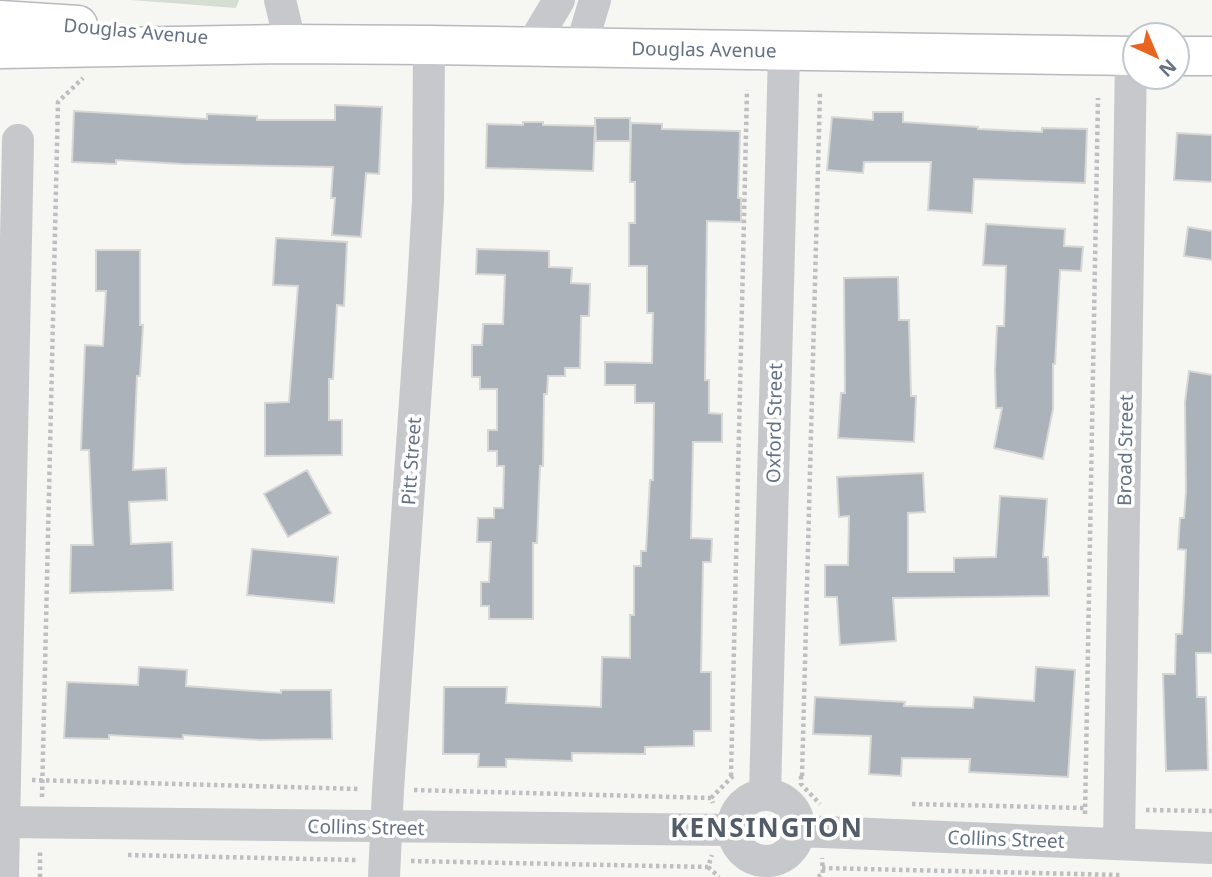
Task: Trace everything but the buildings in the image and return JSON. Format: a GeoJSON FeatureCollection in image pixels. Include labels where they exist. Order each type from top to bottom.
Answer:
{"type":"FeatureCollection","features":[{"type":"Feature","properties":{"kind":"main road","name":"Douglas Avenue"},"geometry":{"type":"LineString","coordinates":[[0,20],[130,29],[279,45]]}},
{"type":"Feature","properties":{"kind":"main road","name":"Douglas Avenue"},"geometry":{"type":"LineString","coordinates":[[0,49],[429,44],[1121,56]]}},
{"type":"Feature","properties":{"kind":"main road"},"geometry":{"type":"LineString","coordinates":[[1191,56],[1212,56]]}},
{"type":"Feature","properties":{"kind":"street"},"geometry":{"type":"LineString","coordinates":[[279,45],[286,25],[281,0]]}},
{"type":"Feature","properties":{"kind":"street"},"geometry":{"type":"LineString","coordinates":[[531,47],[559,0]]}},
{"type":"Feature","properties":{"kind":"street"},"geometry":{"type":"LineString","coordinates":[[581,47],[595,0]]}},
{"type":"Feature","properties":{"kind":"street","name":"Pitt Street"},"geometry":{"type":"LineString","coordinates":[[384,877],[428,201],[429,44]]}},
{"type":"Feature","properties":{"kind":"street","name":"Oxford Street"},"geometry":{"type":"LineString","coordinates":[[765,794],[784,52]]}},
{"type":"Feature","properties":{"kind":"street","name":"Broad Street"},"geometry":{"type":"LineString","coordinates":[[1119,844],[1132,91]]}},
{"type":"Feature","properties":{"kind":"street"},"geometry":{"type":"LineString","coordinates":[[3,877],[2,822],[18,140]]}},
{"type":"Feature","properties":{"kind":"street"},"geometry":{"type":"LineString","coordinates":[[765,794],[783,799],[796,813],[799,831],[793,848],[760,869],[736,844],[732,830],[736,813],[748,800],[765,794]]}},
{"type":"Feature","properties":{"kind":"street","name":"Collins Street"},"geometry":{"type":"LineString","coordinates":[[2,822],[732,830]]}},
{"type":"Feature","properties":{"kind":"street","name":"Collins Street"},"geometry":{"type":"LineString","coordinates":[[799,831],[1212,848]]}},
{"type":"Feature","properties":{"kind":"path"},"geometry":{"type":"LineString","coordinates":[[40,877],[58,102],[87,75]]}},
{"type":"Feature","properties":{"kind":"path"},"geometry":{"type":"LineString","coordinates":[[731,776],[747,90]]}},
{"type":"Feature","properties":{"kind":"path"},"geometry":{"type":"LineString","coordinates":[[802,776],[820,92]]}},
{"type":"Feature","properties":{"kind":"path"},"geometry":{"type":"LineString","coordinates":[[1084,874],[1098,98]]}},
{"type":"Feature","properties":{"kind":"path"},"geometry":{"type":"LineString","coordinates":[[904,804],[1212,811]]}},
{"type":"Feature","properties":{"kind":"path"},"geometry":{"type":"LineString","coordinates":[[709,867],[719,877]]}},
{"type":"Feature","properties":{"kind":"path"},"geometry":{"type":"LineString","coordinates":[[822,868],[1125,876]]}},
{"type":"Feature","properties":{"kind":"shaded area"},"geometry":{"type":"Polygon","coordinates":[[[131,0],[239,0],[236,8],[131,0]]]}},
{"type":"Feature","properties":{"kind":"district","name":"KENSINGTON"},"geometry":{"type":"Point","coordinates":[767,828]}}]}
